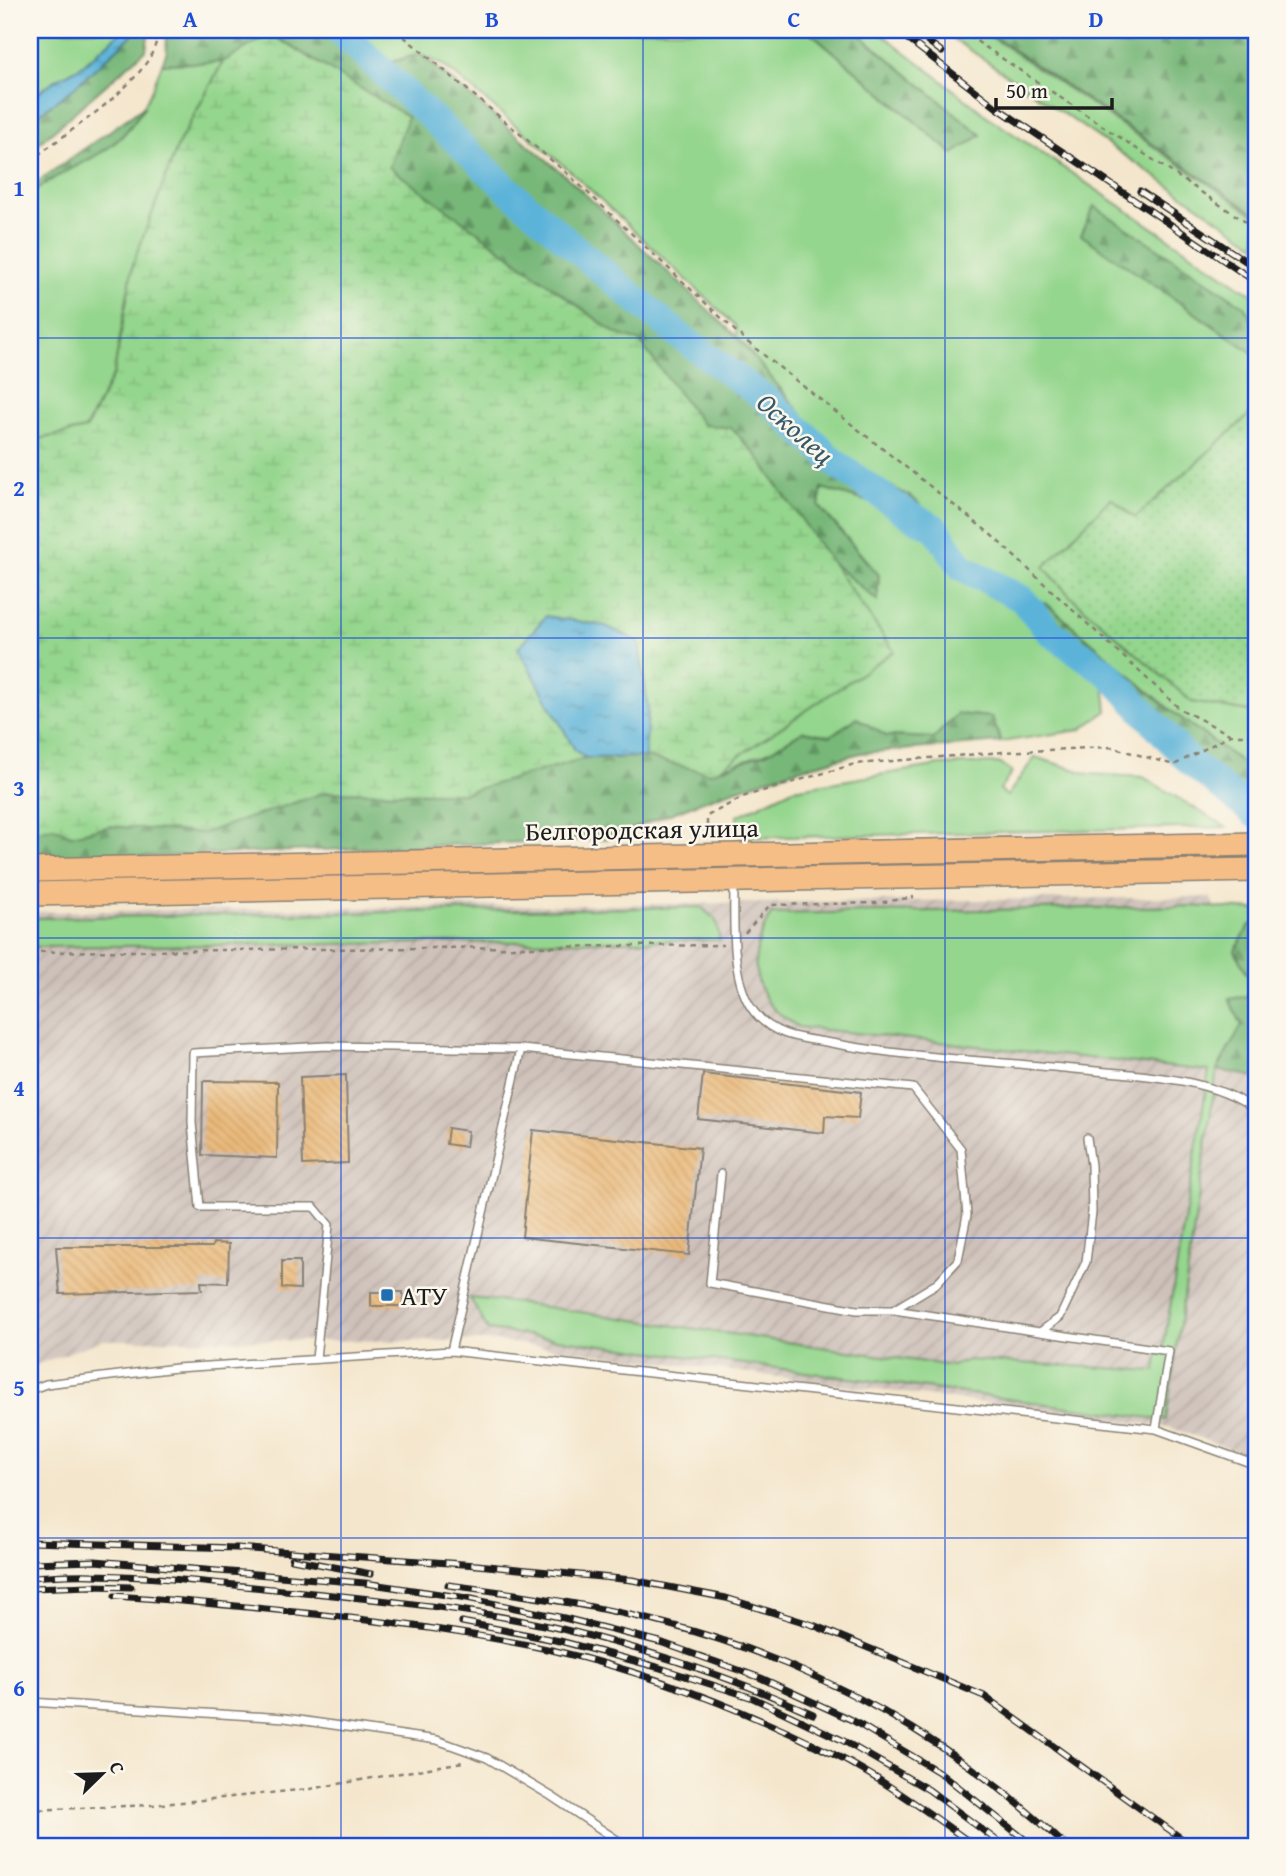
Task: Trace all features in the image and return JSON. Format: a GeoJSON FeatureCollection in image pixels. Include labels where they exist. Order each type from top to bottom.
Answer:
{"type":"FeatureCollection","features":[{"type":"Feature","properties":{"kind":"main road","name":"Белгородская улица"},"geometry":{"type":"LineString","coordinates":[[30,870],[1256,844]]}},
{"type":"Feature","properties":{"kind":"main road"},"geometry":{"type":"LineString","coordinates":[[733,856],[734,880]]}},
{"type":"Feature","properties":{"kind":"main road","name":"Белгородская улица"},"geometry":{"type":"LineString","coordinates":[[30,894],[1256,870]]}},
{"type":"Feature","properties":{"kind":"lane"},"geometry":{"type":"LineString","coordinates":[[734,880],[735,945],[742,989],[754,1013],[779,1033],[857,1048],[1178,1079],[1244,1100],[1256,1111]]}},
{"type":"Feature","properties":{"kind":"lane"},"geometry":{"type":"LineString","coordinates":[[316,1359],[329,1225],[314,1207],[200,1207],[192,1123],[193,1053],[327,1046],[521,1049],[913,1087],[961,1149],[967,1214],[958,1260],[936,1284],[893,1310]]}},
{"type":"Feature","properties":{"kind":"lane"},"geometry":{"type":"LineString","coordinates":[[451,1351],[521,1049]]}},
{"type":"Feature","properties":{"kind":"lane"},"geometry":{"type":"LineString","coordinates":[[1040,1332],[1060,1317],[1086,1262],[1092,1212],[1091,1165],[1087,1138]]}},
{"type":"Feature","properties":{"kind":"lane"},"geometry":{"type":"LineString","coordinates":[[721,1174],[710,1283],[857,1310],[893,1310],[1169,1351],[1156,1429]]}},
{"type":"Feature","properties":{"kind":"lane"},"geometry":{"type":"LineString","coordinates":[[30,1390],[46,1384],[176,1368],[451,1351],[1156,1429],[1256,1465]]}},
{"type":"Feature","properties":{"kind":"lane"},"geometry":{"type":"LineString","coordinates":[[30,1702],[285,1718],[438,1740],[487,1758],[551,1796],[626,1846]]}},
{"type":"Feature","properties":{"kind":"path"},"geometry":{"type":"LineString","coordinates":[[30,161],[107,104],[139,74],[159,41],[157,30]]}},
{"type":"Feature","properties":{"kind":"path"},"geometry":{"type":"LineString","coordinates":[[396,30],[569,175],[746,341],[988,532],[1180,709],[1231,735],[1256,735]]}},
{"type":"Feature","properties":{"kind":"path"},"geometry":{"type":"LineString","coordinates":[[960,30],[1256,229]]}},
{"type":"Feature","properties":{"kind":"path"},"geometry":{"type":"LineString","coordinates":[[707,856],[707,816],[745,796],[855,764],[1003,752],[1111,747],[1174,765],[1231,735]]}},
{"type":"Feature","properties":{"kind":"path"},"geometry":{"type":"LineString","coordinates":[[30,952],[735,945],[770,905],[878,903],[915,897]]}},
{"type":"Feature","properties":{"kind":"path"},"geometry":{"type":"LineString","coordinates":[[30,1810],[152,1805],[310,1789],[487,1758]]}},
{"type":"Feature","properties":{"kind":"shaded area"},"geometry":{"type":"Polygon","coordinates":[[[1210,897],[1256,998],[1256,1458],[1169,1427],[497,1341],[103,1340],[30,1367],[30,912],[1210,897]]]}},
{"type":"Feature","properties":{"kind":"green space"},"geometry":{"type":"Polygon","coordinates":[[[30,30],[123,30],[82,66],[30,98],[30,30]]]}},
{"type":"Feature","properties":{"kind":"green space"},"geometry":{"type":"Polygon","coordinates":[[[134,30],[149,30],[146,50],[30,151],[30,120],[70,91],[131,36],[134,30]]]}},
{"type":"Feature","properties":{"kind":"green space"},"geometry":{"type":"Polygon","coordinates":[[[165,30],[324,30],[583,263],[764,408],[869,502],[822,488],[819,506],[879,576],[877,600],[830,561],[756,455],[731,428],[703,425],[639,341],[615,333],[389,167],[407,117],[271,34],[223,62],[162,64],[167,51],[165,30]]]}},
{"type":"Feature","properties":{"kind":"green space"},"geometry":{"type":"Polygon","coordinates":[[[347,30],[808,30],[953,154],[981,135],[854,30],[877,30],[991,119],[1256,297],[1256,326],[1243,306],[1094,207],[1082,235],[1256,355],[1256,409],[1135,518],[1111,498],[1192,702],[1256,713],[1256,777],[1245,765],[1174,713],[1047,605],[1032,600],[966,565],[941,525],[913,498],[864,473],[808,422],[737,337],[736,326],[569,170],[443,65],[420,54],[392,62],[399,80],[347,30]]]}},
{"type":"Feature","properties":{"kind":"green space"},"geometry":{"type":"Polygon","coordinates":[[[808,30],[854,30],[981,135],[953,154],[808,30]]]}},
{"type":"Feature","properties":{"kind":"green space"},"geometry":{"type":"Polygon","coordinates":[[[941,30],[981,30],[1256,216],[1256,245],[941,30]]]}},
{"type":"Feature","properties":{"kind":"green space"},"geometry":{"type":"Polygon","coordinates":[[[984,30],[1256,30],[1256,214],[984,30]]]}},
{"type":"Feature","properties":{"kind":"green space"},"geometry":{"type":"Polygon","coordinates":[[[270,34],[408,117],[389,167],[615,333],[639,341],[703,425],[731,428],[756,455],[894,651],[710,773],[645,757],[648,709],[575,750],[585,758],[463,793],[326,792],[203,833],[111,826],[71,835],[53,827],[30,833],[30,441],[86,429],[114,373],[133,264],[178,145],[223,62],[270,34]]]}},
{"type":"Feature","properties":{"kind":"green space"},"geometry":{"type":"Polygon","coordinates":[[[420,54],[567,177],[737,337],[808,422],[864,472],[913,498],[941,525],[934,524],[841,463],[773,400],[684,334],[508,184],[399,80],[392,62],[420,54]]]}},
{"type":"Feature","properties":{"kind":"green space"},"geometry":{"type":"Polygon","coordinates":[[[223,62],[178,145],[133,264],[114,373],[85,429],[30,441],[30,195],[52,179],[112,145],[122,136],[141,111],[162,64],[223,62]]]}},
{"type":"Feature","properties":{"kind":"green space"},"geometry":{"type":"Polygon","coordinates":[[[145,106],[112,145],[52,179],[30,195],[30,187],[145,106]]]}},
{"type":"Feature","properties":{"kind":"green space"},"geometry":{"type":"Polygon","coordinates":[[[1094,206],[1244,306],[1256,326],[1256,355],[1081,235],[1094,206]]]}},
{"type":"Feature","properties":{"kind":"green space"},"geometry":{"type":"Polygon","coordinates":[[[1256,409],[1256,713],[1192,702],[1070,596],[1044,567],[1111,498],[1135,518],[1256,409]]]}},
{"type":"Feature","properties":{"kind":"green space"},"geometry":{"type":"Polygon","coordinates":[[[822,488],[869,502],[928,537],[953,571],[1014,604],[1053,648],[1104,683],[1107,711],[1080,730],[1001,742],[991,717],[957,714],[934,738],[886,736],[857,718],[830,736],[803,731],[768,752],[718,770],[894,651],[830,561],[877,600],[879,575],[819,506],[822,488]]]}},
{"type":"Feature","properties":{"kind":"green space"},"geometry":{"type":"Polygon","coordinates":[[[1032,600],[1047,604],[1174,713],[1245,765],[1256,777],[1256,809],[1191,758],[1110,671],[1052,629],[1032,600]]]}},
{"type":"Feature","properties":{"kind":"green space"},"geometry":{"type":"Polygon","coordinates":[[[957,714],[992,717],[1001,742],[861,753],[795,770],[711,798],[606,839],[30,861],[30,833],[53,827],[71,835],[111,826],[203,833],[326,792],[463,793],[585,758],[645,757],[710,773],[768,752],[803,731],[830,736],[857,718],[886,736],[934,738],[957,714]]]}},
{"type":"Feature","properties":{"kind":"green space"},"geometry":{"type":"Polygon","coordinates":[[[1035,757],[1089,774],[1143,777],[1226,827],[739,838],[737,816],[793,789],[940,765],[999,763],[1012,772],[1000,790],[1007,796],[1035,757]]]}},
{"type":"Feature","properties":{"kind":"green space"},"geometry":{"type":"Polygon","coordinates":[[[1191,906],[1256,910],[1256,924],[1250,925],[1235,951],[1256,990],[1256,995],[1229,999],[1242,1025],[1217,1070],[1166,1420],[488,1330],[470,1298],[952,1366],[969,1360],[1156,1371],[1157,1356],[1163,1350],[1209,1071],[798,1027],[768,1002],[758,980],[756,958],[757,947],[771,914],[1191,906]]]}},
{"type":"Feature","properties":{"kind":"green space"},"geometry":{"type":"Polygon","coordinates":[[[701,907],[716,920],[720,940],[30,947],[30,918],[701,907]]]}},
{"type":"Feature","properties":{"kind":"green space"},"geometry":{"type":"Polygon","coordinates":[[[1256,924],[1256,990],[1235,951],[1250,925],[1256,924]]]}},
{"type":"Feature","properties":{"kind":"green space"},"geometry":{"type":"Polygon","coordinates":[[[1256,995],[1256,1077],[1217,1070],[1242,1025],[1229,999],[1256,995]]]}},
{"type":"Feature","properties":{"kind":"water"},"geometry":{"type":"Polygon","coordinates":[[[123,30],[134,30],[131,36],[70,91],[30,120],[30,98],[82,66],[123,30]]]}},
{"type":"Feature","properties":{"kind":"water"},"geometry":{"type":"Polygon","coordinates":[[[546,616],[606,626],[639,642],[648,709],[645,757],[585,758],[575,750],[518,648],[546,616]]]}},
{"type":"Feature","properties":{"kind":"building"},"geometry":{"type":"Polygon","coordinates":[[[703,1074],[861,1092],[858,1118],[825,1116],[824,1133],[698,1119],[703,1074]]]}},
{"type":"Feature","properties":{"kind":"building"},"geometry":{"type":"Polygon","coordinates":[[[346,1075],[348,1163],[303,1165],[300,1077],[346,1075]]]}},
{"type":"Feature","properties":{"kind":"building"},"geometry":{"type":"Polygon","coordinates":[[[203,1081],[278,1082],[277,1158],[202,1155],[203,1081]]]}},
{"type":"Feature","properties":{"kind":"building"},"geometry":{"type":"Polygon","coordinates":[[[448,1128],[468,1131],[466,1147],[446,1144],[448,1128]]]}},
{"type":"Feature","properties":{"kind":"building"},"geometry":{"type":"Polygon","coordinates":[[[533,1130],[700,1148],[689,1255],[522,1237],[533,1130]]]}},
{"type":"Feature","properties":{"kind":"building"},"geometry":{"type":"Polygon","coordinates":[[[213,1243],[229,1244],[228,1283],[201,1282],[202,1290],[60,1294],[56,1247],[212,1247],[213,1243]]]}},
{"type":"Feature","properties":{"kind":"building"},"geometry":{"type":"Polygon","coordinates":[[[282,1261],[300,1261],[300,1289],[282,1288],[282,1261]]]}},
{"type":"Feature","properties":{"kind":"building"},"geometry":{"type":"Polygon","coordinates":[[[371,1292],[403,1292],[403,1306],[371,1306],[371,1292]]]}},
{"type":"Feature","properties":{"kind":"waterway","name":"Осколец"},"geometry":{"type":"LineString","coordinates":[[339,30],[505,187],[589,260],[681,337],[771,403],[839,466],[908,514],[935,528],[962,567],[1022,599],[1050,632],[1109,674],[1189,761],[1256,815]]}},
{"type":"Feature","properties":{"kind":"railway"},"geometry":{"type":"LineString","coordinates":[[896,30],[996,107],[1256,282]]}},
{"type":"Feature","properties":{"kind":"railway"},"geometry":{"type":"LineString","coordinates":[[913,30],[942,52]]}},
{"type":"Feature","properties":{"kind":"railway"},"geometry":{"type":"LineString","coordinates":[[1140,191],[1256,268]]}},
{"type":"Feature","properties":{"kind":"railway"},"geometry":{"type":"LineString","coordinates":[[30,1542],[237,1548],[477,1565],[632,1580],[726,1598],[813,1625],[984,1696],[1192,1846]]}},
{"type":"Feature","properties":{"kind":"railway"},"geometry":{"type":"LineString","coordinates":[[292,1559],[371,1574]]}},
{"type":"Feature","properties":{"kind":"railway"},"geometry":{"type":"LineString","coordinates":[[30,1563],[95,1561],[365,1583],[467,1598],[660,1642],[761,1678],[852,1720],[942,1774],[1033,1846]]}},
{"type":"Feature","properties":{"kind":"railway"},"geometry":{"type":"LineString","coordinates":[[30,1577],[85,1575],[169,1579],[395,1602],[496,1616],[562,1629],[658,1655],[721,1676],[813,1714]]}},
{"type":"Feature","properties":{"kind":"railway"},"geometry":{"type":"LineString","coordinates":[[448,1585],[558,1601],[640,1617],[723,1640],[777,1660],[830,1683],[930,1739],[1023,1808],[1066,1846]]}},
{"type":"Feature","properties":{"kind":"railway"},"geometry":{"type":"LineString","coordinates":[[30,1588],[131,1587]]}},
{"type":"Feature","properties":{"kind":"railway"},"geometry":{"type":"LineString","coordinates":[[115,1596],[240,1606],[406,1625],[556,1651],[626,1670],[767,1723],[833,1754],[888,1785],[975,1846]]}},
{"type":"Feature","properties":{"kind":"railway"},"geometry":{"type":"LineString","coordinates":[[462,1622],[560,1641],[657,1667],[753,1698],[842,1740],[929,1790],[1004,1846]]}},
{"type":"Feature","properties":{"kind":"place","name":"АТУ"},"geometry":{"type":"Point","coordinates":[387,1295]}}]}
